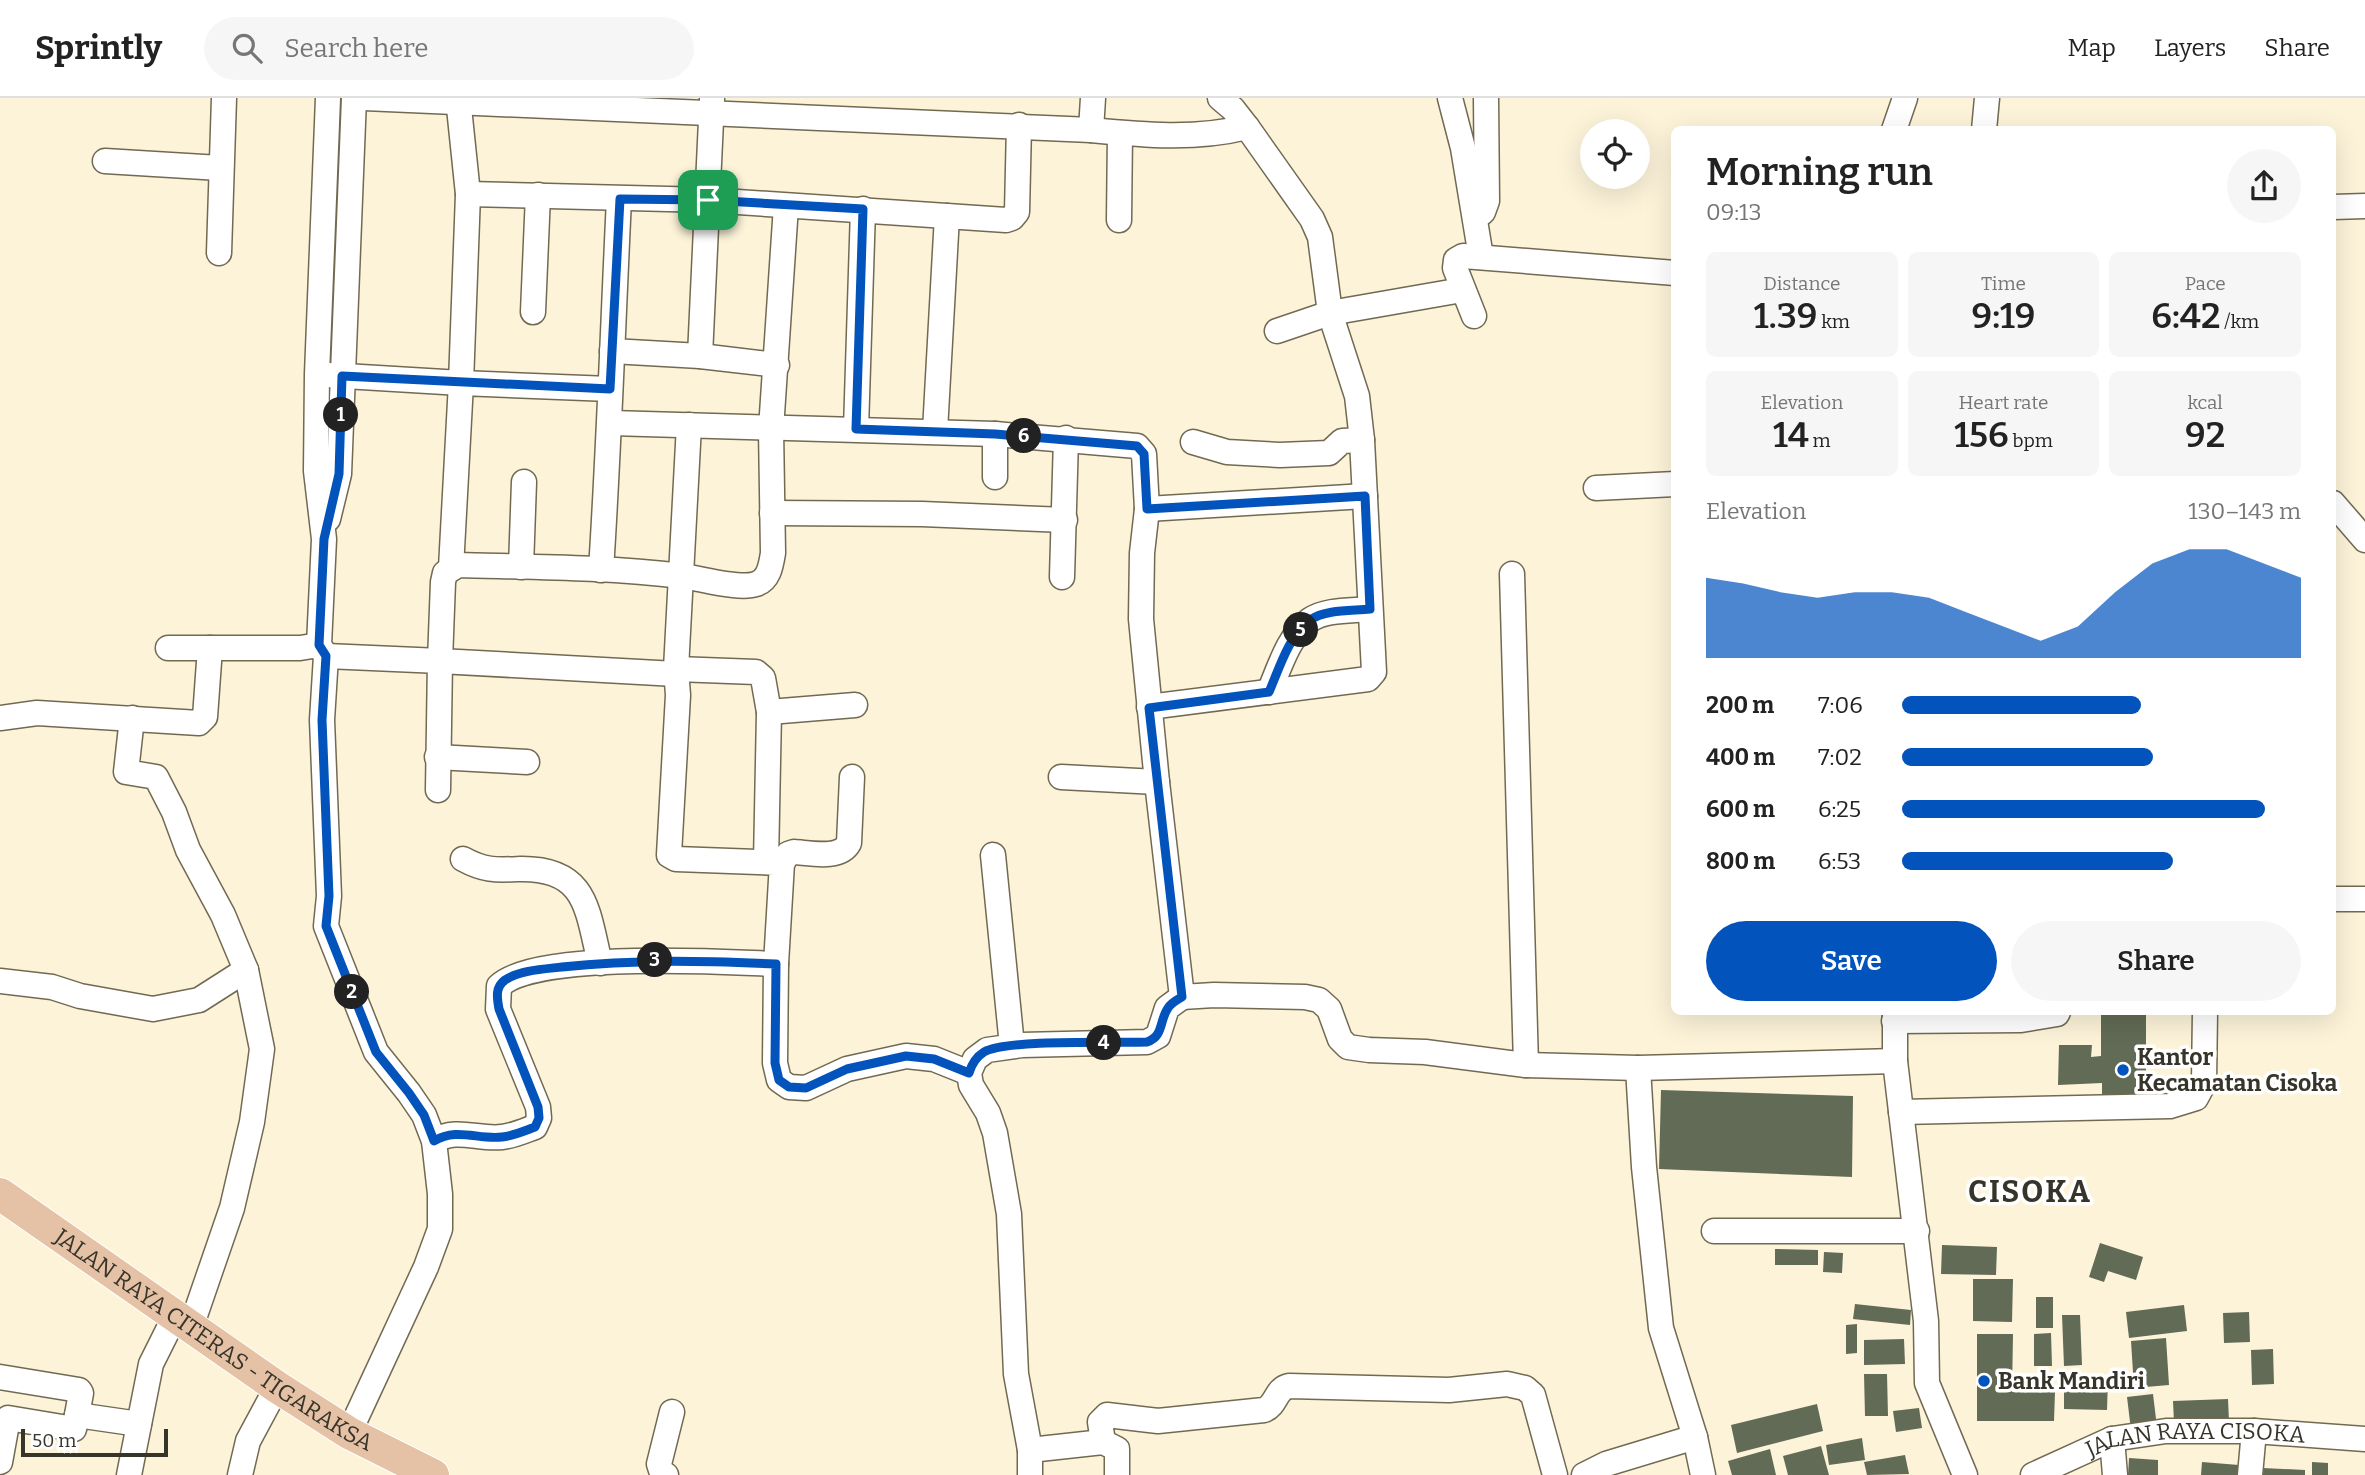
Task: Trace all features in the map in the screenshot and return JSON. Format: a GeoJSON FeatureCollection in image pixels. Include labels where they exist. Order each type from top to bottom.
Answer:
{"type":"FeatureCollection","features":[{"type":"Feature","properties":{"kind":"main road","name":"JALAN RAYA CITERAS - TIGARAKSA"},"geometry":{"type":"LineString","coordinates":[[0,1194],[277,1387],[349,1433],[419,1472]]}},
{"type":"Feature","properties":{"kind":"street"},"geometry":{"type":"LineString","coordinates":[[219,253],[224,98]]}},
{"type":"Feature","properties":{"kind":"street"},"geometry":{"type":"LineString","coordinates":[[328,98],[317,374],[316,471],[324,539],[322,720],[329,896],[326,926],[376,1052],[416,1104],[434,1141],[440,1194],[440,1229],[426,1267],[349,1433]]}},
{"type":"Feature","properties":{"kind":"street"},"geometry":{"type":"LineString","coordinates":[[324,539],[339,474],[354,98]]}},
{"type":"Feature","properties":{"kind":"street"},"geometry":{"type":"LineString","coordinates":[[364,98],[712,106],[1189,136],[1247,127]]}},
{"type":"Feature","properties":{"kind":"street"},"geometry":{"type":"LineString","coordinates":[[1091,130],[1093,98]]}},
{"type":"Feature","properties":{"kind":"street"},"geometry":{"type":"LineString","coordinates":[[1149,708],[1368,679],[1374,671],[1362,440],[1357,396],[1331,313],[1320,237],[1312,219],[1247,127],[1220,98]]}},
{"type":"Feature","properties":{"kind":"street"},"geometry":{"type":"LineString","coordinates":[[1450,98],[1463,148],[1481,257]]}},
{"type":"Feature","properties":{"kind":"street"},"geometry":{"type":"LineString","coordinates":[[1475,218],[1483,212],[1487,201],[1486,98]]}},
{"type":"Feature","properties":{"kind":"street"},"geometry":{"type":"LineString","coordinates":[[1895,126],[1905,98]]}},
{"type":"Feature","properties":{"kind":"street"},"geometry":{"type":"LineString","coordinates":[[1984,126],[1987,98]]}},
{"type":"Feature","properties":{"kind":"street"},"geometry":{"type":"LineString","coordinates":[[451,568],[468,194],[458,100]]}},
{"type":"Feature","properties":{"kind":"street"},"geometry":{"type":"LineString","coordinates":[[700,356],[712,106]]}},
{"type":"Feature","properties":{"kind":"street"},"geometry":{"type":"LineString","coordinates":[[468,194],[708,200],[1006,220],[1015,215],[1019,186],[1019,125]]}},
{"type":"Feature","properties":{"kind":"street"},"geometry":{"type":"LineString","coordinates":[[1119,220],[1120,133]]}},
{"type":"Feature","properties":{"kind":"street"},"geometry":{"type":"LineString","coordinates":[[105,161],[220,168]]}},
{"type":"Feature","properties":{"kind":"street"},"geometry":{"type":"LineString","coordinates":[[533,312],[538,195]]}},
{"type":"Feature","properties":{"kind":"street"},"geometry":{"type":"LineString","coordinates":[[601,570],[611,423],[610,389],[620,199]]}},
{"type":"Feature","properties":{"kind":"street"},"geometry":{"type":"LineString","coordinates":[[438,790],[443,582],[445,573],[451,568],[458,565],[601,570],[755,585],[764,579],[771,568],[771,429],[786,206]]}},
{"type":"Feature","properties":{"kind":"street"},"geometry":{"type":"LineString","coordinates":[[2336,207],[2365,206]]}},
{"type":"Feature","properties":{"kind":"street"},"geometry":{"type":"LineString","coordinates":[[856,429],[863,209]]}},
{"type":"Feature","properties":{"kind":"street"},"geometry":{"type":"LineString","coordinates":[[935,431],[947,216]]}},
{"type":"Feature","properties":{"kind":"street"},"geometry":{"type":"LineString","coordinates":[[1474,316],[1454,268],[1456,260],[1463,256],[1671,273]]}},
{"type":"Feature","properties":{"kind":"street"},"geometry":{"type":"LineString","coordinates":[[1277,331],[1331,313],[1462,289]]}},
{"type":"Feature","properties":{"kind":"street"},"geometry":{"type":"LineString","coordinates":[[612,351],[700,356],[776,365]]}},
{"type":"Feature","properties":{"kind":"street"},"geometry":{"type":"LineString","coordinates":[[317,374],[610,389]]}},
{"type":"Feature","properties":{"kind":"street"},"geometry":{"type":"LineString","coordinates":[[611,423],[935,431],[1066,438],[1137,446],[1144,454],[1147,509],[1142,553],[1140,619],[1182,997]]}},
{"type":"Feature","properties":{"kind":"street"},"geometry":{"type":"LineString","coordinates":[[689,425],[669,855],[676,859],[774,862],[793,852],[838,853],[848,846],[852,777]]}},
{"type":"Feature","properties":{"kind":"street"},"geometry":{"type":"LineString","coordinates":[[995,434],[995,477]]}},
{"type":"Feature","properties":{"kind":"street"},"geometry":{"type":"LineString","coordinates":[[1062,577],[1066,438]]}},
{"type":"Feature","properties":{"kind":"street"},"geometry":{"type":"LineString","coordinates":[[1193,442],[1227,452],[1280,455],[1325,453],[1333,451],[1342,441],[1362,440]]}},
{"type":"Feature","properties":{"kind":"street"},"geometry":{"type":"LineString","coordinates":[[521,567],[524,482]]}},
{"type":"Feature","properties":{"kind":"street"},"geometry":{"type":"LineString","coordinates":[[1596,488],[1671,484]]}},
{"type":"Feature","properties":{"kind":"street"},"geometry":{"type":"LineString","coordinates":[[1147,509],[1365,496]]}},
{"type":"Feature","properties":{"kind":"street"},"geometry":{"type":"LineString","coordinates":[[2336,506],[2365,540]]}},
{"type":"Feature","properties":{"kind":"street"},"geometry":{"type":"LineString","coordinates":[[772,513],[922,514],[1065,520]]}},
{"type":"Feature","properties":{"kind":"street"},"geometry":{"type":"LineString","coordinates":[[1513,574],[1526,1065]]}},
{"type":"Feature","properties":{"kind":"street"},"geometry":{"type":"LineString","coordinates":[[1269,692],[1288,650],[1311,620],[1324,614],[1370,609]]}},
{"type":"Feature","properties":{"kind":"street"},"geometry":{"type":"LineString","coordinates":[[168,648],[300,648],[440,661],[761,674],[769,712],[776,964],[775,1063],[779,1080],[789,1087],[806,1088],[847,1069],[906,1056],[934,1059],[969,1073]]}},
{"type":"Feature","properties":{"kind":"street"},"geometry":{"type":"LineString","coordinates":[[1,722],[37,713],[202,722],[205,717],[211,648]]}},
{"type":"Feature","properties":{"kind":"street"},"geometry":{"type":"LineString","coordinates":[[769,712],[855,705]]}},
{"type":"Feature","properties":{"kind":"street"},"geometry":{"type":"LineString","coordinates":[[129,1475],[150,1364],[183,1322],[232,1208],[252,1122],[262,1049],[246,970],[223,915],[188,850],[174,812],[156,776],[126,772],[132,718]]}},
{"type":"Feature","properties":{"kind":"street"},"geometry":{"type":"LineString","coordinates":[[437,757],[527,762]]}},
{"type":"Feature","properties":{"kind":"street"},"geometry":{"type":"LineString","coordinates":[[1060,777],[1157,782]]}},
{"type":"Feature","properties":{"kind":"street"},"geometry":{"type":"LineString","coordinates":[[993,855],[1012,1046]]}},
{"type":"Feature","properties":{"kind":"street"},"geometry":{"type":"LineString","coordinates":[[463,859],[488,870],[538,869],[560,875],[576,887],[588,914],[600,963]]}},
{"type":"Feature","properties":{"kind":"street"},"geometry":{"type":"LineString","coordinates":[[2336,899],[2365,900]]}},
{"type":"Feature","properties":{"kind":"street"},"geometry":{"type":"LineString","coordinates":[[434,1141],[442,1136],[458,1133],[499,1138],[535,1127],[539,1118],[538,1107],[499,1009],[499,986],[506,979],[521,974],[600,963],[669,960],[776,964]]}},
{"type":"Feature","properties":{"kind":"street"},"geometry":{"type":"LineString","coordinates":[[0,981],[52,987],[80,996],[153,1009],[199,1000],[246,970]]}},
{"type":"Feature","properties":{"kind":"street"},"geometry":{"type":"LineString","coordinates":[[1030,1475],[1030,1450],[1016,1374],[1006,1194],[992,1123],[971,1085],[969,1073],[975,1059],[986,1050],[1012,1046],[1147,1042],[1158,1036],[1167,1008],[1182,997],[1214,995],[1305,997],[1320,1000],[1329,1009],[1340,1039],[1348,1047],[1369,1051],[1425,1052],[1526,1065],[1638,1069],[1895,1062]]}},
{"type":"Feature","properties":{"kind":"street"},"geometry":{"type":"LineString","coordinates":[[1965,1475],[1927,1383],[1926,1321],[1895,1062],[1894,1016],[2021,1020],[2051,1015]]}},
{"type":"Feature","properties":{"kind":"street"},"geometry":{"type":"LineString","coordinates":[[1901,1112],[2170,1106],[2196,1098],[2204,1083],[2206,1015]]}},
{"type":"Feature","properties":{"kind":"street"},"geometry":{"type":"LineString","coordinates":[[1638,1069],[1644,1167],[1661,1328],[1695,1437],[1703,1475]]}},
{"type":"Feature","properties":{"kind":"street"},"geometry":{"type":"LineString","coordinates":[[1714,1231],[1917,1231]]}},
{"type":"Feature","properties":{"kind":"street"},"geometry":{"type":"LineString","coordinates":[[0,1377],[79,1390],[80,1393],[74,1429],[8,1418],[0,1462]]}},
{"type":"Feature","properties":{"kind":"street"},"geometry":{"type":"LineString","coordinates":[[1103,1442],[1100,1422],[1107,1415],[1158,1420],[1264,1410],[1273,1405],[1281,1389],[1289,1385],[1449,1390],[1507,1384],[1525,1388],[1533,1395],[1555,1475]]}},
{"type":"Feature","properties":{"kind":"street"},"geometry":{"type":"LineString","coordinates":[[240,1475],[248,1441],[277,1387]]}},
{"type":"Feature","properties":{"kind":"street"},"geometry":{"type":"LineString","coordinates":[[666,1475],[662,1473],[659,1464],[672,1412]]}},
{"type":"Feature","properties":{"kind":"street"},"geometry":{"type":"LineString","coordinates":[[77,1415],[139,1424]]}},
{"type":"Feature","properties":{"kind":"street","name":"JALAN RAYA CISOKA"},"geometry":{"type":"LineString","coordinates":[[2033,1475],[2112,1439],[2166,1431],[2254,1431],[2365,1439]]}},
{"type":"Feature","properties":{"kind":"street"},"geometry":{"type":"LineString","coordinates":[[2250,1475],[2254,1431]]}},
{"type":"Feature","properties":{"kind":"street"},"geometry":{"type":"LineString","coordinates":[[1584,1475],[1606,1464],[1695,1437]]}},
{"type":"Feature","properties":{"kind":"street"},"geometry":{"type":"LineString","coordinates":[[2112,1439],[2115,1475]]}},
{"type":"Feature","properties":{"kind":"street"},"geometry":{"type":"LineString","coordinates":[[1030,1450],[1103,1442],[1117,1449],[1117,1475]]}},
{"type":"Feature","properties":{"kind":"building","name":"Kantor Kecamatan Cisoka"},"geometry":{"type":"Polygon","coordinates":[[[2101,1015],[2146,1015],[2146,1104],[2102,1106],[2102,1083],[2058,1085],[2059,1045],[2092,1045],[2091,1057],[2101,1056],[2101,1015]]]}},
{"type":"Feature","properties":{"kind":"building"},"geometry":{"type":"Polygon","coordinates":[[[1661,1090],[1853,1096],[1852,1177],[1659,1169],[1661,1090]]]}},
{"type":"Feature","properties":{"kind":"building"},"geometry":{"type":"Polygon","coordinates":[[[2100,1243],[2143,1257],[2136,1280],[2108,1271],[2104,1282],[2089,1277],[2100,1243]]]}},
{"type":"Feature","properties":{"kind":"building"},"geometry":{"type":"Polygon","coordinates":[[[1942,1245],[1997,1247],[1996,1275],[1941,1274],[1942,1245]]]}},
{"type":"Feature","properties":{"kind":"building"},"geometry":{"type":"Polygon","coordinates":[[[1775,1249],[1818,1250],[1818,1265],[1775,1265],[1775,1249]]]}},
{"type":"Feature","properties":{"kind":"building"},"geometry":{"type":"Polygon","coordinates":[[[1824,1252],[1843,1253],[1842,1273],[1823,1272],[1824,1252]]]}},
{"type":"Feature","properties":{"kind":"building"},"geometry":{"type":"Polygon","coordinates":[[[1973,1279],[2013,1279],[2012,1322],[1973,1321],[1973,1279]]]}},
{"type":"Feature","properties":{"kind":"building"},"geometry":{"type":"Polygon","coordinates":[[[2036,1297],[2053,1297],[2053,1328],[2036,1328],[2036,1297]]]}},
{"type":"Feature","properties":{"kind":"building"},"geometry":{"type":"Polygon","coordinates":[[[1855,1304],[1911,1310],[1910,1325],[1853,1319],[1855,1304]]]}},
{"type":"Feature","properties":{"kind":"building"},"geometry":{"type":"Polygon","coordinates":[[[2184,1305],[2187,1331],[2129,1338],[2126,1312],[2184,1305]]]}},
{"type":"Feature","properties":{"kind":"building"},"geometry":{"type":"Polygon","coordinates":[[[2249,1312],[2250,1342],[2224,1343],[2223,1313],[2249,1312]]]}},
{"type":"Feature","properties":{"kind":"building"},"geometry":{"type":"Polygon","coordinates":[[[2062,1315],[2080,1315],[2082,1365],[2064,1366],[2062,1315]]]}},
{"type":"Feature","properties":{"kind":"building"},"geometry":{"type":"Polygon","coordinates":[[[1857,1324],[1857,1353],[1846,1354],[1846,1325],[1857,1324]]]}},
{"type":"Feature","properties":{"kind":"building"},"geometry":{"type":"Polygon","coordinates":[[[2051,1333],[2052,1366],[2034,1366],[2034,1334],[2051,1333]]]}},
{"type":"Feature","properties":{"kind":"building"},"geometry":{"type":"Polygon","coordinates":[[[1977,1334],[2013,1334],[2012,1392],[2055,1392],[2054,1421],[1977,1421],[1977,1334]]]}},
{"type":"Feature","properties":{"kind":"building"},"geometry":{"type":"Polygon","coordinates":[[[2166,1338],[2169,1385],[2134,1388],[2131,1341],[2166,1338]]]}},
{"type":"Feature","properties":{"kind":"building"},"geometry":{"type":"Polygon","coordinates":[[[1904,1339],[1905,1364],[1864,1365],[1864,1340],[1904,1339]]]}},
{"type":"Feature","properties":{"kind":"building"},"geometry":{"type":"Polygon","coordinates":[[[2273,1349],[2274,1384],[2252,1385],[2251,1350],[2273,1349]]]}},
{"type":"Feature","properties":{"kind":"building"},"geometry":{"type":"Polygon","coordinates":[[[1864,1374],[1887,1374],[1888,1416],[1865,1416],[1864,1374]]]}},
{"type":"Feature","properties":{"kind":"building"},"geometry":{"type":"Polygon","coordinates":[[[2064,1376],[2108,1377],[2107,1410],[2064,1409],[2064,1376]]]}},
{"type":"Feature","properties":{"kind":"building"},"geometry":{"type":"Polygon","coordinates":[[[2153,1394],[2157,1427],[2131,1430],[2127,1397],[2153,1394]]]}},
{"type":"Feature","properties":{"kind":"building"},"geometry":{"type":"Polygon","coordinates":[[[2228,1399],[2229,1421],[2174,1423],[2173,1401],[2228,1399]]]}},
{"type":"Feature","properties":{"kind":"building"},"geometry":{"type":"Polygon","coordinates":[[[1817,1404],[1823,1431],[1737,1453],[1731,1425],[1817,1404]]]}},
{"type":"Feature","properties":{"kind":"building"},"geometry":{"type":"Polygon","coordinates":[[[1919,1408],[1922,1428],[1896,1432],[1893,1411],[1919,1408]]]}},
{"type":"Feature","properties":{"kind":"building"},"geometry":{"type":"Polygon","coordinates":[[[1862,1438],[1865,1460],[1829,1465],[1826,1445],[1862,1438]]]}},
{"type":"Feature","properties":{"kind":"building"},"geometry":{"type":"Polygon","coordinates":[[[1821,1446],[1829,1475],[1788,1475],[1783,1456],[1821,1446]]]}},
{"type":"Feature","properties":{"kind":"building"},"geometry":{"type":"Polygon","coordinates":[[[1770,1449],[1776,1475],[1732,1475],[1728,1461],[1770,1449]]]}},
{"type":"Feature","properties":{"kind":"building"},"geometry":{"type":"Polygon","coordinates":[[[1905,1455],[1909,1474],[1867,1475],[1864,1462],[1905,1455]]]}},
{"type":"Feature","properties":{"kind":"building"},"geometry":{"type":"Polygon","coordinates":[[[2129,1458],[2158,1460],[2158,1475],[2128,1475],[2129,1458]]]}},
{"type":"Feature","properties":{"kind":"building"},"geometry":{"type":"Polygon","coordinates":[[[2202,1462],[2239,1465],[2238,1475],[2201,1475],[2202,1462]]]}},
{"type":"Feature","properties":{"kind":"building"},"geometry":{"type":"Polygon","coordinates":[[[2312,1462],[2328,1463],[2328,1475],[2312,1475],[2312,1462]]]}},
{"type":"Feature","properties":{"kind":"building"},"geometry":{"type":"Polygon","coordinates":[[[2263,1468],[2305,1470],[2305,1475],[2263,1475],[2263,1468]]]}},
{"type":"Feature","properties":{"kind":"place","name":"Kantor Kecamatan Cisoka"},"geometry":{"type":"Point","coordinates":[2123,1070]}},
{"type":"Feature","properties":{"kind":"place","name":"Bank Mandiri"},"geometry":{"type":"Point","coordinates":[1984,1381]}},
{"type":"Feature","properties":{"kind":"district","name":"CISOKA"},"geometry":{"type":"Point","coordinates":[2030,1192]}},
{"type":"Feature","properties":{"kind":"route"},"geometry":{"type":"LineString","coordinates":[[620,199],[708,200],[863,209],[856,429],[1066,438],[1137,446],[1144,454],[1147,509],[1365,496],[1370,609],[1324,614],[1311,620],[1288,650],[1269,692],[1149,708],[1182,997],[1167,1008],[1158,1036],[1154,1040],[1021,1045],[986,1050],[975,1059],[969,1073],[934,1059],[906,1056],[847,1069],[806,1088],[789,1087],[779,1080],[775,1063],[776,964],[669,960],[544,969],[506,979],[499,986],[497,996],[499,1009],[538,1107],[539,1118],[535,1127],[499,1138],[458,1133],[442,1136],[434,1141],[424,1115],[376,1052],[326,926],[329,896],[322,720],[326,656],[319,645],[324,539],[339,474],[342,376],[610,389],[620,199]]}}]}
